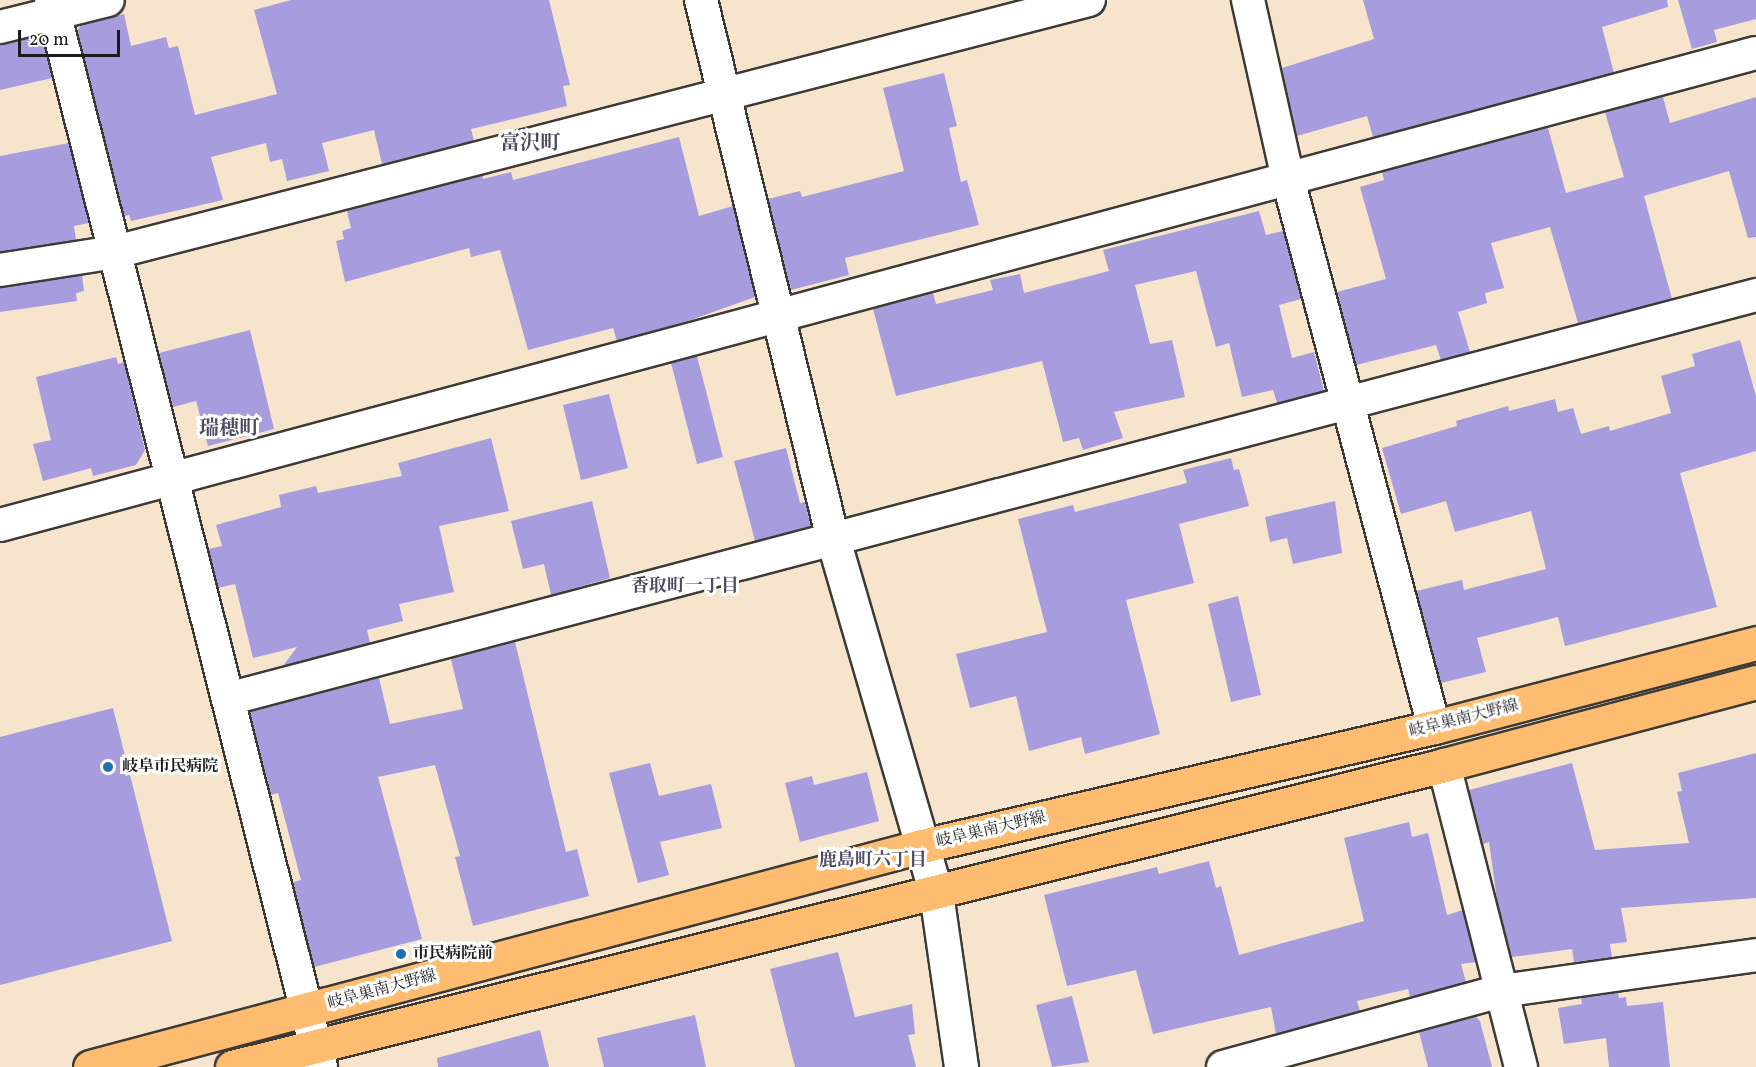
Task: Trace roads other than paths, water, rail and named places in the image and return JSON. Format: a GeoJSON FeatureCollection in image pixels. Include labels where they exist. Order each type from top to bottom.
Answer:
{"type":"FeatureCollection","features":[{"type":"Feature","properties":{"kind":"main road","name":"岐阜巣南大野線"},"geometry":{"type":"LineString","coordinates":[[90,1067],[922,846],[1434,727],[1756,643]]}},
{"type":"Feature","properties":{"kind":"main road"},"geometry":{"type":"LineString","coordinates":[[232,1067],[318,1056],[936,892],[1444,765],[1756,682]]}},
{"type":"Feature","properties":{"kind":"street"},"geometry":{"type":"LineString","coordinates":[[0,27],[53,6],[108,0]]}},
{"type":"Feature","properties":{"kind":"street"},"geometry":{"type":"LineString","coordinates":[[701,0],[722,96],[781,316],[833,539],[936,892],[962,1067]]}},
{"type":"Feature","properties":{"kind":"street"},"geometry":{"type":"LineString","coordinates":[[0,270],[115,252],[1089,0]]}},
{"type":"Feature","properties":{"kind":"street"},"geometry":{"type":"LineString","coordinates":[[1248,0],[1288,179],[1350,402],[1434,727]]}},
{"type":"Feature","properties":{"kind":"street"},"geometry":{"type":"LineString","coordinates":[[53,6],[318,1056]]}},
{"type":"Feature","properties":{"kind":"street"},"geometry":{"type":"LineString","coordinates":[[0,525],[1756,53]]}},
{"type":"Feature","properties":{"kind":"street"},"geometry":{"type":"LineString","coordinates":[[228,699],[1756,295]]}},
{"type":"Feature","properties":{"kind":"street"},"geometry":{"type":"LineString","coordinates":[[1444,765],[1521,1067]]}},
{"type":"Feature","properties":{"kind":"street"},"geometry":{"type":"LineString","coordinates":[[1223,1067],[1501,991],[1756,956]]}},
{"type":"Feature","properties":{"kind":"place","name":"岐阜市民病院"},"geometry":{"type":"Point","coordinates":[108,767]}},
{"type":"Feature","properties":{"kind":"place","name":"市民病院前"},"geometry":{"type":"Point","coordinates":[401,954]}},
{"type":"Feature","properties":{"kind":"district","name":"富沢町"},"geometry":{"type":"Point","coordinates":[530,144]}},
{"type":"Feature","properties":{"kind":"district","name":"瑞穂町"},"geometry":{"type":"Point","coordinates":[229,429]}},
{"type":"Feature","properties":{"kind":"district","name":"香取町一丁目"},"geometry":{"type":"Point","coordinates":[685,587]}},
{"type":"Feature","properties":{"kind":"district","name":"鹿島町六丁目"},"geometry":{"type":"Point","coordinates":[873,861]}}]}
